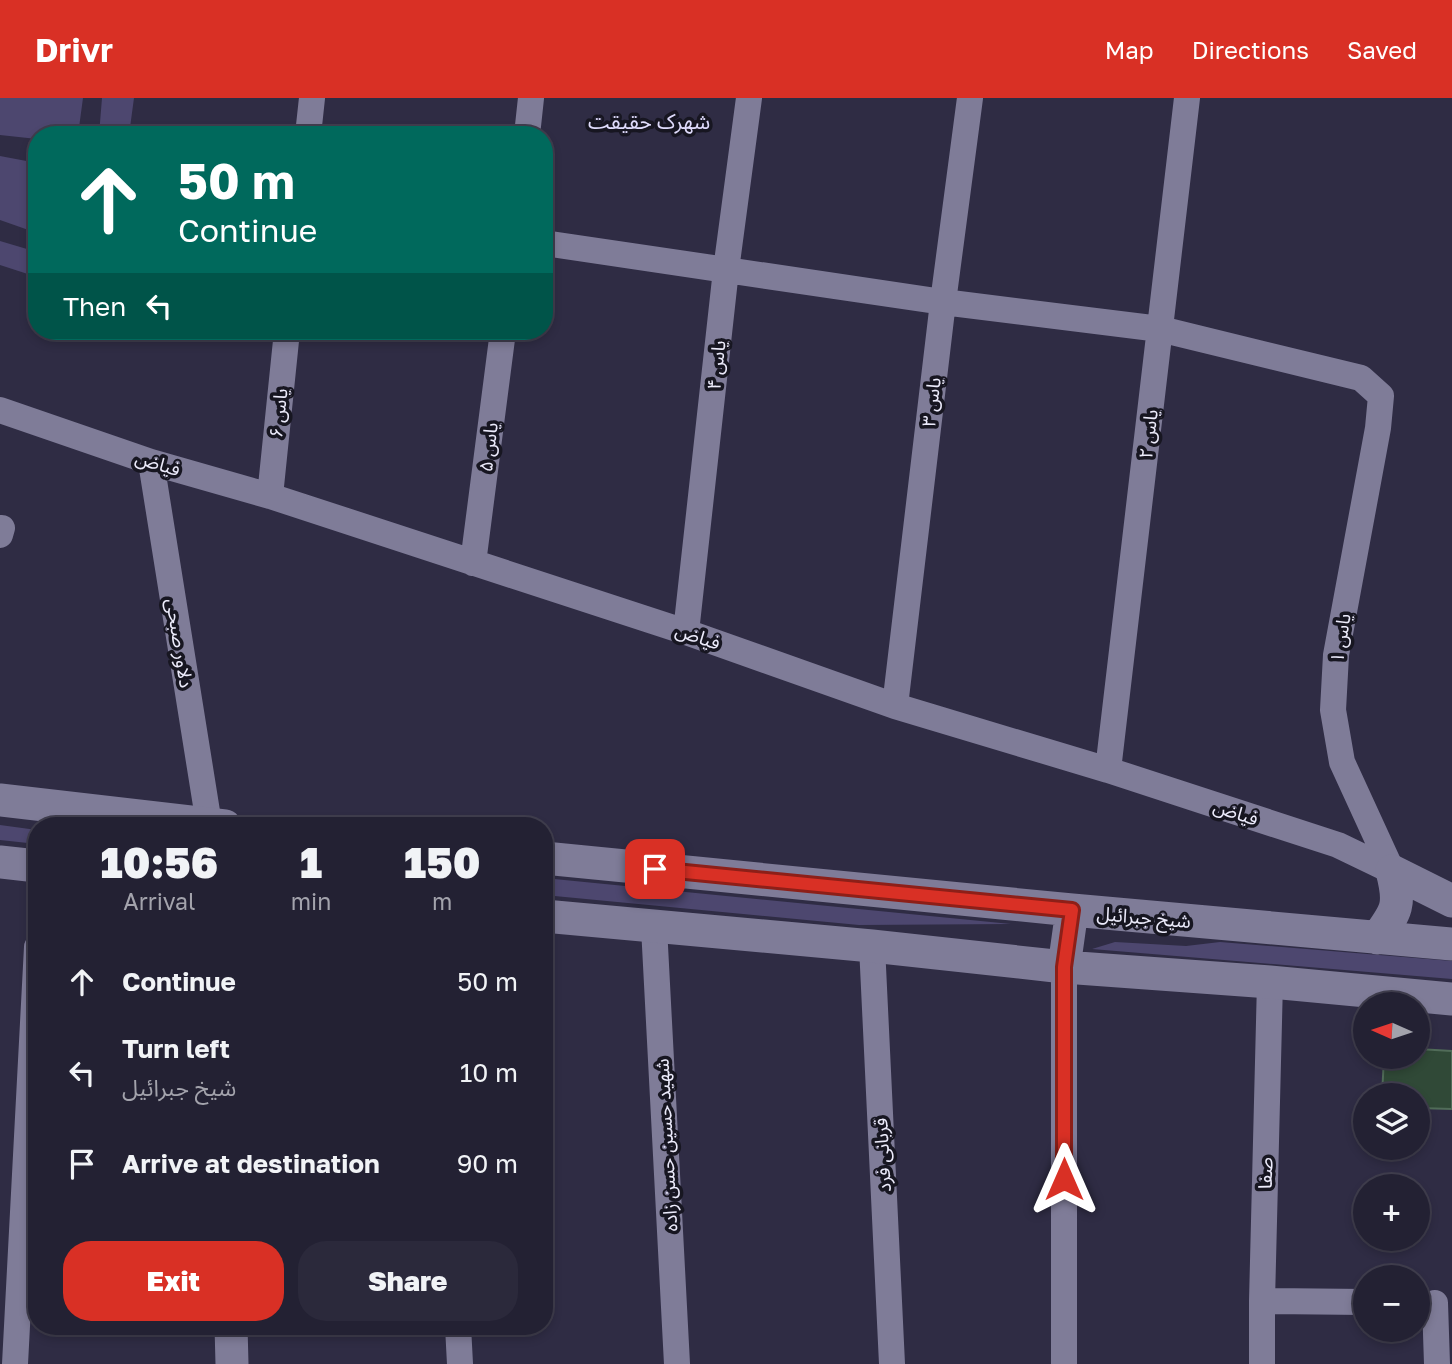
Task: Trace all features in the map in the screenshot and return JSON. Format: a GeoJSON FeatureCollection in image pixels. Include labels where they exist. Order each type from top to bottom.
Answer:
{"type":"FeatureCollection","features":[{"type":"Feature","properties":{"kind":"street"},"geometry":{"type":"LineString","coordinates":[[309,126],[312,98]]}},
{"type":"Feature","properties":{"kind":"street"},"geometry":{"type":"LineString","coordinates":[[528,126],[531,98]]}},
{"type":"Feature","properties":{"kind":"street","name":"یاس ۴"},"geometry":{"type":"LineString","coordinates":[[686,632],[726,270],[749,98]]}},
{"type":"Feature","properties":{"kind":"street","name":"یاس ۳"},"geometry":{"type":"LineString","coordinates":[[895,706],[970,98]]}},
{"type":"Feature","properties":{"kind":"street","name":"یاس ۲"},"geometry":{"type":"LineString","coordinates":[[1108,770],[1187,98]]}},
{"type":"Feature","properties":{"kind":"street"},"geometry":{"type":"LineString","coordinates":[[553,244],[943,302],[1160,329]]}},
{"type":"Feature","properties":{"kind":"street","name":"یاس ۱"},"geometry":{"type":"LineString","coordinates":[[1160,329],[1362,378],[1381,396],[1378,428],[1336,655],[1332,710],[1342,762],[1392,871]]}},
{"type":"Feature","properties":{"kind":"street","name":"یاس ۶"},"geometry":{"type":"LineString","coordinates":[[270,496],[286,340]]}},
{"type":"Feature","properties":{"kind":"street","name":"یاس ۵"},"geometry":{"type":"LineString","coordinates":[[472,564],[502,340]]}},
{"type":"Feature","properties":{"kind":"street","name":"فیاض"},"geometry":{"type":"LineString","coordinates":[[0,410],[151,462],[270,496],[686,632],[895,706],[1108,770],[1338,845],[1392,871]]}},
{"type":"Feature","properties":{"kind":"street","name":"دلاور صبحی"},"geometry":{"type":"LineString","coordinates":[[151,462],[213,817]]}},
{"type":"Feature","properties":{"kind":"street"},"geometry":{"type":"LineString","coordinates":[[0,800],[146,817]]}},
{"type":"Feature","properties":{"kind":"street","name":"شیخ جبرائیل"},"geometry":{"type":"LineString","coordinates":[[553,859],[1452,944]]}},
{"type":"Feature","properties":{"kind":"street"},"geometry":{"type":"LineString","coordinates":[[0,862],[28,865]]}},
{"type":"Feature","properties":{"kind":"street"},"geometry":{"type":"LineString","coordinates":[[1392,871],[1452,901]]}},
{"type":"Feature","properties":{"kind":"street"},"geometry":{"type":"LineString","coordinates":[[1377,938],[1394,915],[1398,893],[1392,871]]}},
{"type":"Feature","properties":{"kind":"street"},"geometry":{"type":"LineString","coordinates":[[1064,1364],[1064,967],[1072,910]]}},
{"type":"Feature","properties":{"kind":"street"},"geometry":{"type":"LineString","coordinates":[[553,917],[872,946],[1064,967],[1452,999]]}},
{"type":"Feature","properties":{"kind":"street","name":"شهید حسین حسن زاده"},"geometry":{"type":"LineString","coordinates":[[654,927],[677,1364]]}},
{"type":"Feature","properties":{"kind":"street","name":"قربانی فرد"},"geometry":{"type":"LineString","coordinates":[[872,946],[891,1364]]}},
{"type":"Feature","properties":{"kind":"street","name":"صفا"},"geometry":{"type":"LineString","coordinates":[[1262,1364],[1270,982]]}},
{"type":"Feature","properties":{"kind":"street"},"geometry":{"type":"LineString","coordinates":[[15,1364],[28,1118]]}},
{"type":"Feature","properties":{"kind":"street"},"geometry":{"type":"LineString","coordinates":[[1262,1301],[1353,1302]]}},
{"type":"Feature","properties":{"kind":"street"},"geometry":{"type":"LineString","coordinates":[[1435,1303],[1437,1364]]}},
{"type":"Feature","properties":{"kind":"street"},"geometry":{"type":"LineString","coordinates":[[231,1335],[232,1364]]}},
{"type":"Feature","properties":{"kind":"street"},"geometry":{"type":"LineString","coordinates":[[458,1335],[460,1364]]}},
{"type":"Feature","properties":{"kind":"shaded area"},"geometry":{"type":"Polygon","coordinates":[[[0,98],[83,98],[79,126],[28,126],[28,138],[0,135],[0,98]]]}},
{"type":"Feature","properties":{"kind":"shaded area"},"geometry":{"type":"Polygon","coordinates":[[[102,98],[134,98],[130,126],[100,126],[102,98]]]}},
{"type":"Feature","properties":{"kind":"shaded area"},"geometry":{"type":"Polygon","coordinates":[[[0,156],[28,161],[28,230],[0,220],[0,156]]]}},
{"type":"Feature","properties":{"kind":"shaded area"},"geometry":{"type":"Polygon","coordinates":[[[0,241],[28,249],[28,274],[0,265],[0,241]]]}},
{"type":"Feature","properties":{"kind":"shaded area"},"geometry":{"type":"Polygon","coordinates":[[[0,825],[28,829],[28,843],[0,840],[0,825]]]}},
{"type":"Feature","properties":{"kind":"shaded area"},"geometry":{"type":"Polygon","coordinates":[[[553,879],[1011,924],[859,925],[553,896],[553,879]]]}},
{"type":"Feature","properties":{"kind":"shaded area"},"geometry":{"type":"Polygon","coordinates":[[[1115,942],[1186,946],[1220,942],[1452,961],[1452,979],[1092,949],[1115,942]]]}},
{"type":"Feature","properties":{"kind":"building"},"geometry":{"type":"Polygon","coordinates":[[[1430,1050],[1452,1051],[1452,1109],[1430,1108],[1430,1083],[1383,1083],[1383,1069],[1430,1069],[1430,1050]]]}},
{"type":"Feature","properties":{"kind":"district","name":"شهرک حقیقت"},"geometry":{"type":"Point","coordinates":[649,122]}},
{"type":"Feature","properties":{"kind":"route"},"geometry":{"type":"LineString","coordinates":[[655,869],[1072,910],[1064,967],[1064,1179]]}}]}
